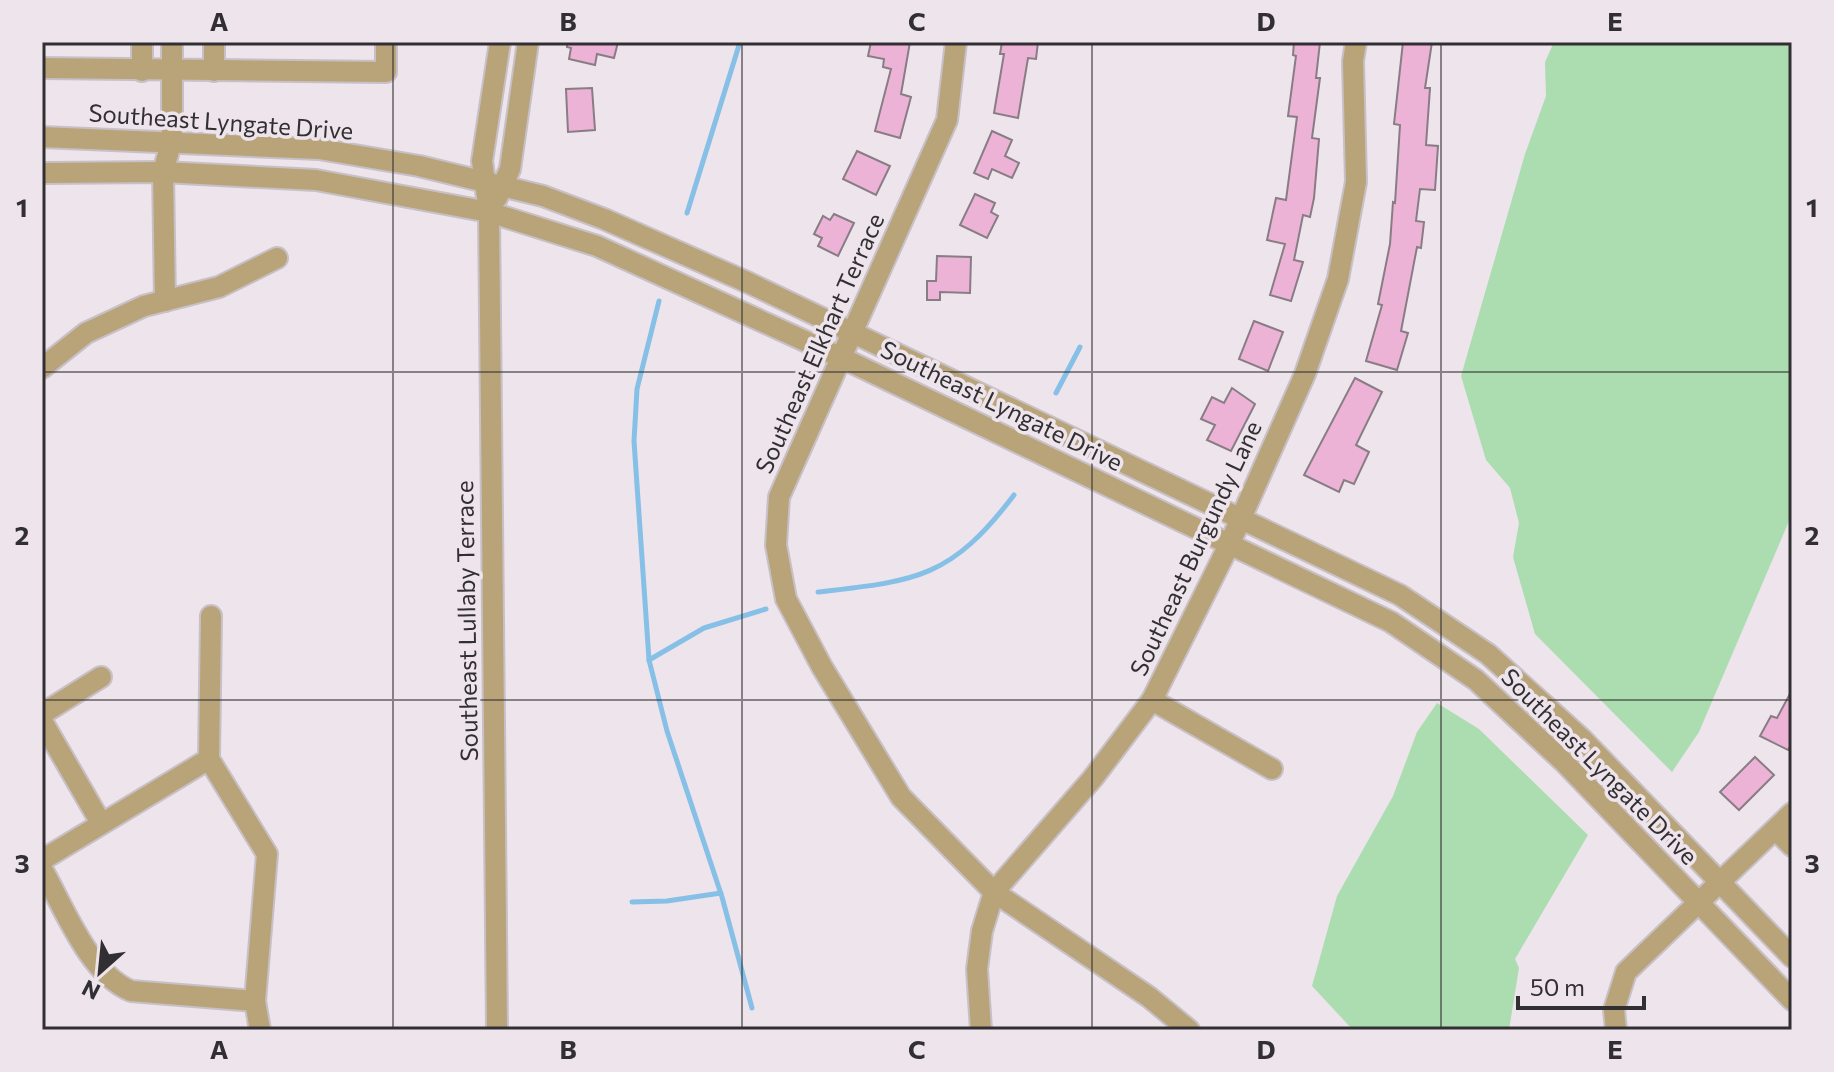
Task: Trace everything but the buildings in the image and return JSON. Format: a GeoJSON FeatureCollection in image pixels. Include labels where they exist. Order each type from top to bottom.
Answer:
{"type":"FeatureCollection","features":[{"type":"Feature","properties":{"kind":"street"},"geometry":{"type":"LineString","coordinates":[[142,42],[142,71]]}},
{"type":"Feature","properties":{"kind":"street"},"geometry":{"type":"LineString","coordinates":[[165,301],[163,172],[172,140],[172,42]]}},
{"type":"Feature","properties":{"kind":"street"},"geometry":{"type":"LineString","coordinates":[[214,42],[214,71]]}},
{"type":"Feature","properties":{"kind":"street"},"geometry":{"type":"LineString","coordinates":[[42,68],[386,72],[386,42]]}},
{"type":"Feature","properties":{"kind":"street"},"geometry":{"type":"LineString","coordinates":[[495,185],[482,161],[500,42]]}},
{"type":"Feature","properties":{"kind":"street"},"geometry":{"type":"LineString","coordinates":[[489,212],[495,185],[510,169],[528,42]]}},
{"type":"Feature","properties":{"kind":"street","name":"Southeast Elkhart Terrace"},"geometry":{"type":"LineString","coordinates":[[956,42],[947,120],[779,497],[776,545],[786,599],[822,667],[901,797],[994,892],[1149,997],[1189,1030]]}},
{"type":"Feature","properties":{"kind":"street","name":"Southeast Burgundy Lane"},"geometry":{"type":"LineString","coordinates":[[981,1030],[977,969],[982,931],[994,892],[1093,778],[1152,700],[1230,543],[1305,374],[1338,279],[1356,182],[1353,61],[1356,42]]}},
{"type":"Feature","properties":{"kind":"street","name":"Southeast Lyngate Drive"},"geometry":{"type":"LineString","coordinates":[[42,137],[172,140],[319,149],[419,166],[495,185],[604,219],[853,332],[1400,595],[1488,654],[1583,740],[1792,957]]}},
{"type":"Feature","properties":{"kind":"street","name":"Southeast Lyngate Drive"},"geometry":{"type":"LineString","coordinates":[[42,173],[163,172],[316,180],[489,212],[597,246],[840,357],[1391,622],[1476,680],[1565,763],[1792,1000]]}},
{"type":"Feature","properties":{"kind":"street","name":"Southeast Lullaby Terrace"},"geometry":{"type":"LineString","coordinates":[[489,212],[497,1030]]}},
{"type":"Feature","properties":{"kind":"street"},"geometry":{"type":"LineString","coordinates":[[42,368],[86,333],[144,306],[219,287],[277,258]]}},
{"type":"Feature","properties":{"kind":"street"},"geometry":{"type":"LineString","coordinates":[[211,616],[209,759],[267,854],[255,1001],[260,1030]]}},
{"type":"Feature","properties":{"kind":"street"},"geometry":{"type":"LineString","coordinates":[[42,714],[101,677]]}},
{"type":"Feature","properties":{"kind":"street"},"geometry":{"type":"LineString","coordinates":[[1152,700],[1272,769]]}},
{"type":"Feature","properties":{"kind":"street"},"geometry":{"type":"LineString","coordinates":[[42,721],[101,823]]}},
{"type":"Feature","properties":{"kind":"street"},"geometry":{"type":"LineString","coordinates":[[42,860],[209,759]]}},
{"type":"Feature","properties":{"kind":"street"},"geometry":{"type":"LineString","coordinates":[[1616,1030],[1614,1010],[1626,972],[1792,813]]}},
{"type":"Feature","properties":{"kind":"street"},"geometry":{"type":"LineString","coordinates":[[1776,830],[1792,846]]}},
{"type":"Feature","properties":{"kind":"street"},"geometry":{"type":"LineString","coordinates":[[42,869],[89,950],[115,984],[131,991],[255,1001]]}},
{"type":"Feature","properties":{"kind":"green space"},"geometry":{"type":"Polygon","coordinates":[[[1554,42],[1792,42],[1792,514],[1699,732],[1672,772],[1535,634],[1513,557],[1519,523],[1510,488],[1486,460],[1461,376],[1525,154],[1546,96],[1545,62],[1554,42]]]}},
{"type":"Feature","properties":{"kind":"green space"},"geometry":{"type":"Polygon","coordinates":[[[1437,703],[1479,729],[1588,835],[1515,959],[1519,968],[1509,1030],[1353,1030],[1312,986],[1337,896],[1393,796],[1417,732],[1437,703]]]}},
{"type":"Feature","properties":{"kind":"waterway"},"geometry":{"type":"LineString","coordinates":[[687,213],[740,42]]}},
{"type":"Feature","properties":{"kind":"waterway"},"geometry":{"type":"LineString","coordinates":[[659,301],[637,389],[634,441],[649,660],[667,731],[722,897],[752,1008]]}},
{"type":"Feature","properties":{"kind":"waterway"},"geometry":{"type":"LineString","coordinates":[[1056,393],[1080,347]]}},
{"type":"Feature","properties":{"kind":"waterway"},"geometry":{"type":"LineString","coordinates":[[818,592],[882,584],[930,570],[971,544],[1014,495]]}},
{"type":"Feature","properties":{"kind":"waterway"},"geometry":{"type":"LineString","coordinates":[[649,660],[704,628],[766,609]]}},
{"type":"Feature","properties":{"kind":"waterway"},"geometry":{"type":"LineString","coordinates":[[632,902],[667,901],[721,893]]}}]}
